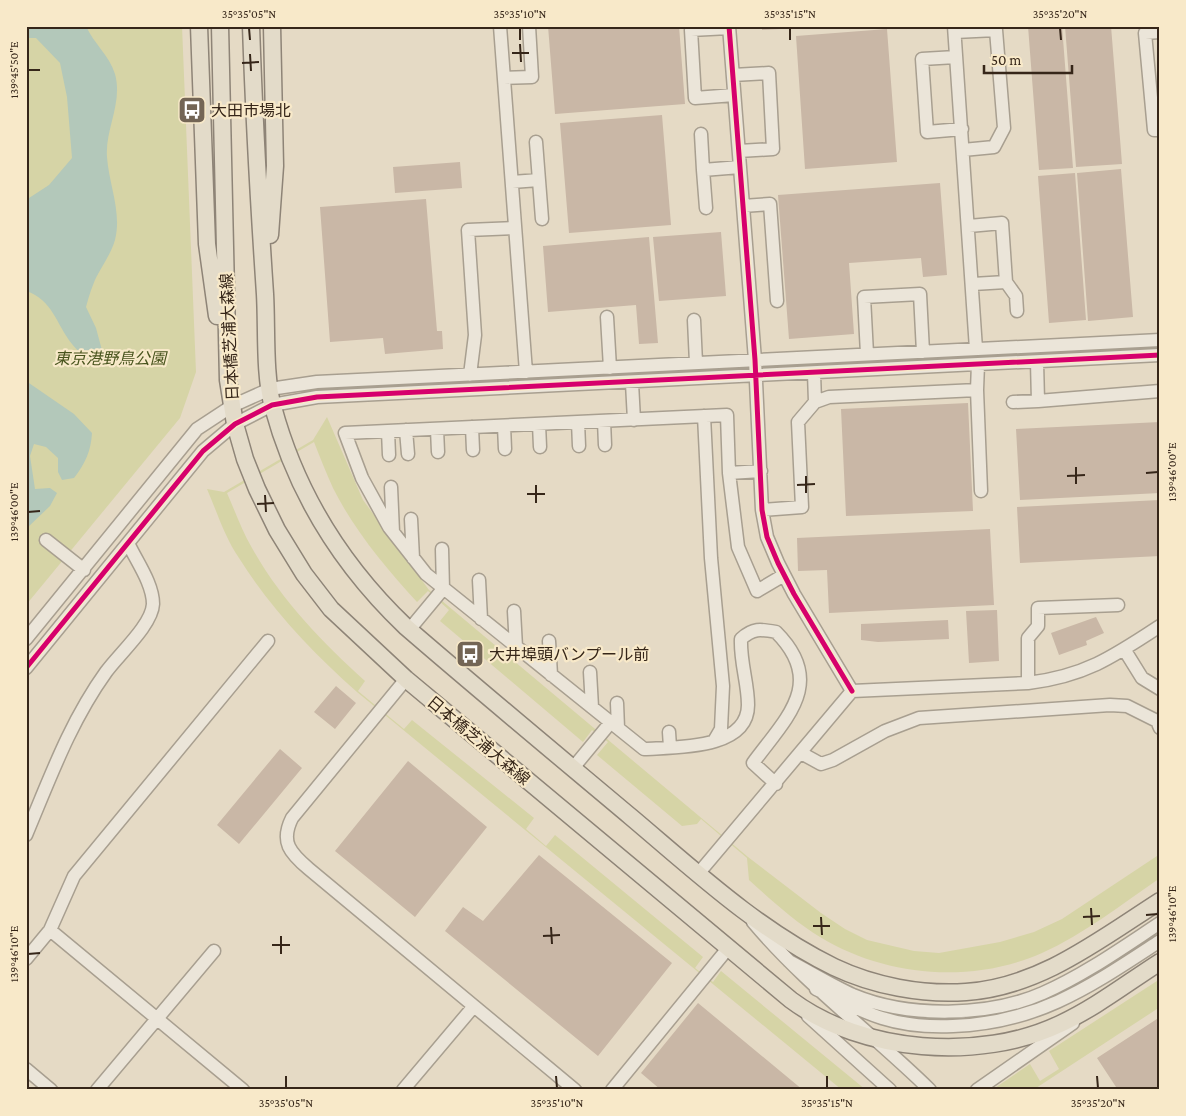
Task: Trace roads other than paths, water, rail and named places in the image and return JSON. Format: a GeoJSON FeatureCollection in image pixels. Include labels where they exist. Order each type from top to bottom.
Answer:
{"type":"FeatureCollection","features":[{"type":"Feature","properties":{"kind":"main road"},"geometry":{"type":"LineString","coordinates":[[199,26],[206,244],[218,316],[226,349]]}},
{"type":"Feature","properties":{"kind":"main road","name":"日本橋芝浦大森線"},"geometry":{"type":"LineString","coordinates":[[220,26],[226,349],[235,424],[257,489],[277,530],[304,574],[331,609],[406,679],[791,1000],[819,1018],[873,1037],[929,1047],[967,1047],[1000,1042],[1023,1037],[1060,1024],[1160,962]]}},
{"type":"Feature","properties":{"kind":"main road"},"geometry":{"type":"LineString","coordinates":[[251,26],[254,110],[272,406],[298,477],[318,517],[339,551],[364,583],[409,630],[742,909],[784,939],[836,968],[899,988],[939,993],[968,992],[1004,986],[1034,977],[1063,963],[1160,901]]}},
{"type":"Feature","properties":{"kind":"main road"},"geometry":{"type":"LineString","coordinates":[[265,300],[275,166],[272,26]]}},
{"type":"Feature","properties":{"kind":"street"},"geometry":{"type":"LineString","coordinates":[[500,26],[526,372]]}},
{"type":"Feature","properties":{"kind":"street"},"geometry":{"type":"LineString","coordinates":[[504,78],[532,77],[529,26]]}},
{"type":"Feature","properties":{"kind":"street"},"geometry":{"type":"LineString","coordinates":[[734,95],[696,98],[691,30],[729,27],[755,360],[762,510],[767,537],[784,574],[852,691]]}},
{"type":"Feature","properties":{"kind":"street"},"geometry":{"type":"LineString","coordinates":[[963,150],[994,147],[1004,128],[996,30],[954,29],[976,349]]}},
{"type":"Feature","properties":{"kind":"street"},"geometry":{"type":"LineString","coordinates":[[1160,32],[1145,34],[1154,130],[1160,130]]}},
{"type":"Feature","properties":{"kind":"street"},"geometry":{"type":"LineString","coordinates":[[956,57],[922,59],[926,123],[927,132],[962,129]]}},
{"type":"Feature","properties":{"kind":"street"},"geometry":{"type":"LineString","coordinates":[[733,75],[769,73],[773,149],[739,151]]}},
{"type":"Feature","properties":{"kind":"street"},"geometry":{"type":"LineString","coordinates":[[701,134],[706,208]]}},
{"type":"Feature","properties":{"kind":"street"},"geometry":{"type":"LineString","coordinates":[[536,142],[542,219]]}},
{"type":"Feature","properties":{"kind":"street"},"geometry":{"type":"LineString","coordinates":[[703,170],[740,167]]}},
{"type":"Feature","properties":{"kind":"street"},"geometry":{"type":"LineString","coordinates":[[512,182],[539,180]]}},
{"type":"Feature","properties":{"kind":"street"},"geometry":{"type":"LineString","coordinates":[[743,206],[770,204],[777,301]]}},
{"type":"Feature","properties":{"kind":"street"},"geometry":{"type":"LineString","coordinates":[[968,226],[1002,223],[1006,282],[1016,296],[1017,311]]}},
{"type":"Feature","properties":{"kind":"street"},"geometry":{"type":"LineString","coordinates":[[470,375],[475,335],[468,230],[515,228]]}},
{"type":"Feature","properties":{"kind":"street"},"geometry":{"type":"LineString","coordinates":[[973,284],[1006,282]]}},
{"type":"Feature","properties":{"kind":"street"},"geometry":{"type":"LineString","coordinates":[[867,354],[864,298],[920,294],[923,352]]}},
{"type":"Feature","properties":{"kind":"street"},"geometry":{"type":"LineString","coordinates":[[607,317],[610,368]]}},
{"type":"Feature","properties":{"kind":"street"},"geometry":{"type":"LineString","coordinates":[[694,320],[696,363]]}},
{"type":"Feature","properties":{"kind":"street"},"geometry":{"type":"LineString","coordinates":[[26,639],[198,429],[232,406],[270,389],[316,382],[1160,340]]}},
{"type":"Feature","properties":{"kind":"street"},"geometry":{"type":"LineString","coordinates":[[26,668],[129,545],[203,452],[235,424],[272,406],[317,397],[1160,355]]}},
{"type":"Feature","properties":{"kind":"street"},"geometry":{"type":"LineString","coordinates":[[1036,362],[1038,400]]}},
{"type":"Feature","properties":{"kind":"street"},"geometry":{"type":"LineString","coordinates":[[978,364],[977,390],[981,491]]}},
{"type":"Feature","properties":{"kind":"street"},"geometry":{"type":"LineString","coordinates":[[814,373],[815,402]]}},
{"type":"Feature","properties":{"kind":"street"},"geometry":{"type":"LineString","coordinates":[[632,382],[634,420]]}},
{"type":"Feature","properties":{"kind":"street"},"geometry":{"type":"LineString","coordinates":[[762,510],[802,507],[798,422],[815,402],[829,397],[977,390]]}},
{"type":"Feature","properties":{"kind":"street"},"geometry":{"type":"LineString","coordinates":[[1013,402],[1160,391]]}},
{"type":"Feature","properties":{"kind":"street"},"geometry":{"type":"LineString","coordinates":[[776,784],[753,763],[793,709],[800,689],[801,672],[795,654],[776,632],[759,629],[750,631],[740,639],[740,654],[748,699],[746,714],[741,727],[732,734],[714,741],[644,749],[443,589],[413,558],[393,532],[362,478],[345,433],[727,415],[729,473],[738,547],[757,590],[784,574]]}},
{"type":"Feature","properties":{"kind":"street"},"geometry":{"type":"LineString","coordinates":[[704,416],[711,558],[723,686],[721,729],[714,741]]}},
{"type":"Feature","properties":{"kind":"street"},"geometry":{"type":"LineString","coordinates":[[604,421],[605,445]]}},
{"type":"Feature","properties":{"kind":"street"},"geometry":{"type":"LineString","coordinates":[[578,422],[579,446]]}},
{"type":"Feature","properties":{"kind":"street"},"geometry":{"type":"LineString","coordinates":[[539,424],[540,447]]}},
{"type":"Feature","properties":{"kind":"street"},"geometry":{"type":"LineString","coordinates":[[504,426],[505,449]]}},
{"type":"Feature","properties":{"kind":"street"},"geometry":{"type":"LineString","coordinates":[[472,427],[473,450]]}},
{"type":"Feature","properties":{"kind":"street"},"geometry":{"type":"LineString","coordinates":[[437,429],[438,452]]}},
{"type":"Feature","properties":{"kind":"street"},"geometry":{"type":"LineString","coordinates":[[406,430],[408,454]]}},
{"type":"Feature","properties":{"kind":"street"},"geometry":{"type":"LineString","coordinates":[[388,431],[389,455]]}},
{"type":"Feature","properties":{"kind":"street"},"geometry":{"type":"LineString","coordinates":[[729,473],[760,471]]}},
{"type":"Feature","properties":{"kind":"street"},"geometry":{"type":"LineString","coordinates":[[390,487],[393,532]]}},
{"type":"Feature","properties":{"kind":"street"},"geometry":{"type":"LineString","coordinates":[[411,519],[413,558]]}},
{"type":"Feature","properties":{"kind":"street"},"geometry":{"type":"LineString","coordinates":[[46,540],[84,570]]}},
{"type":"Feature","properties":{"kind":"street"},"geometry":{"type":"LineString","coordinates":[[26,835],[59,753],[81,711],[106,672],[150,616],[153,603],[150,588],[129,545]]}},
{"type":"Feature","properties":{"kind":"street"},"geometry":{"type":"LineString","coordinates":[[409,630],[443,589],[442,549]]}},
{"type":"Feature","properties":{"kind":"street"},"geometry":{"type":"LineString","coordinates":[[479,580],[481,619]]}},
{"type":"Feature","properties":{"kind":"street"},"geometry":{"type":"LineString","coordinates":[[1028,683],[1028,638],[1038,626],[1038,608],[1118,605]]}},
{"type":"Feature","properties":{"kind":"street"},"geometry":{"type":"LineString","coordinates":[[514,611],[516,647]]}},
{"type":"Feature","properties":{"kind":"street"},"geometry":{"type":"LineString","coordinates":[[698,874],[776,784],[852,691],[1028,683],[1056,679],[1081,672],[1124,650],[1160,626]]}},
{"type":"Feature","properties":{"kind":"street"},"geometry":{"type":"LineString","coordinates":[[26,959],[50,930],[74,876],[268,641]]}},
{"type":"Feature","properties":{"kind":"street"},"geometry":{"type":"LineString","coordinates":[[549,641],[551,675]]}},
{"type":"Feature","properties":{"kind":"street"},"geometry":{"type":"LineString","coordinates":[[1124,650],[1142,678],[1160,689]]}},
{"type":"Feature","properties":{"kind":"street"},"geometry":{"type":"LineString","coordinates":[[590,672],[592,707]]}},
{"type":"Feature","properties":{"kind":"street"},"geometry":{"type":"LineString","coordinates":[[406,679],[292,818],[287,828],[286,838],[295,857],[575,1090]]}},
{"type":"Feature","properties":{"kind":"street"},"geometry":{"type":"LineString","coordinates":[[573,768],[615,725],[617,703]]}},
{"type":"Feature","properties":{"kind":"street"},"geometry":{"type":"LineString","coordinates":[[801,753],[821,764],[833,760],[885,731],[919,718],[947,715],[1048,711],[1110,705],[1127,706],[1157,721],[1160,728]]}},
{"type":"Feature","properties":{"kind":"street"},"geometry":{"type":"LineString","coordinates":[[669,732],[670,747]]}},
{"type":"Feature","properties":{"kind":"street"},"geometry":{"type":"LineString","coordinates":[[742,909],[816,989],[873,1037],[930,1090]]}},
{"type":"Feature","properties":{"kind":"street"},"geometry":{"type":"LineString","coordinates":[[789,962],[853,994],[872,1001],[904,1008],[938,1011],[969,1010],[1008,1004],[1041,994],[1072,979],[1160,923]]}},
{"type":"Feature","properties":{"kind":"street"},"geometry":{"type":"LineString","coordinates":[[50,930],[243,1090]]}},
{"type":"Feature","properties":{"kind":"street"},"geometry":{"type":"LineString","coordinates":[[816,989],[854,1007],[901,1023],[938,1026],[971,1025],[1012,1019],[1047,1008],[1079,992],[1160,941]]}},
{"type":"Feature","properties":{"kind":"street"},"geometry":{"type":"LineString","coordinates":[[612,1090],[729,947]]}},
{"type":"Feature","properties":{"kind":"street"},"geometry":{"type":"LineString","coordinates":[[97,1090],[214,951]]}},
{"type":"Feature","properties":{"kind":"street"},"geometry":{"type":"LineString","coordinates":[[977,1090],[1119,989]]}},
{"type":"Feature","properties":{"kind":"street"},"geometry":{"type":"LineString","coordinates":[[791,1000],[890,1090]]}},
{"type":"Feature","properties":{"kind":"street"},"geometry":{"type":"LineString","coordinates":[[403,1090],[474,1006]]}},
{"type":"Feature","properties":{"kind":"street"},"geometry":{"type":"LineString","coordinates":[[26,1069],[50,1090]]}},
{"type":"Feature","properties":{"kind":"place","name":"大田市場北"},"geometry":{"type":"Point","coordinates":[192,110]}},
{"type":"Feature","properties":{"kind":"place","name":"大井埠頭バンプール前"},"geometry":{"type":"Point","coordinates":[470,654]}},
{"type":"Feature","properties":{"kind":"park label","name":"東京港野鳥公園"},"geometry":{"type":"Point","coordinates":[110,358]}}]}
